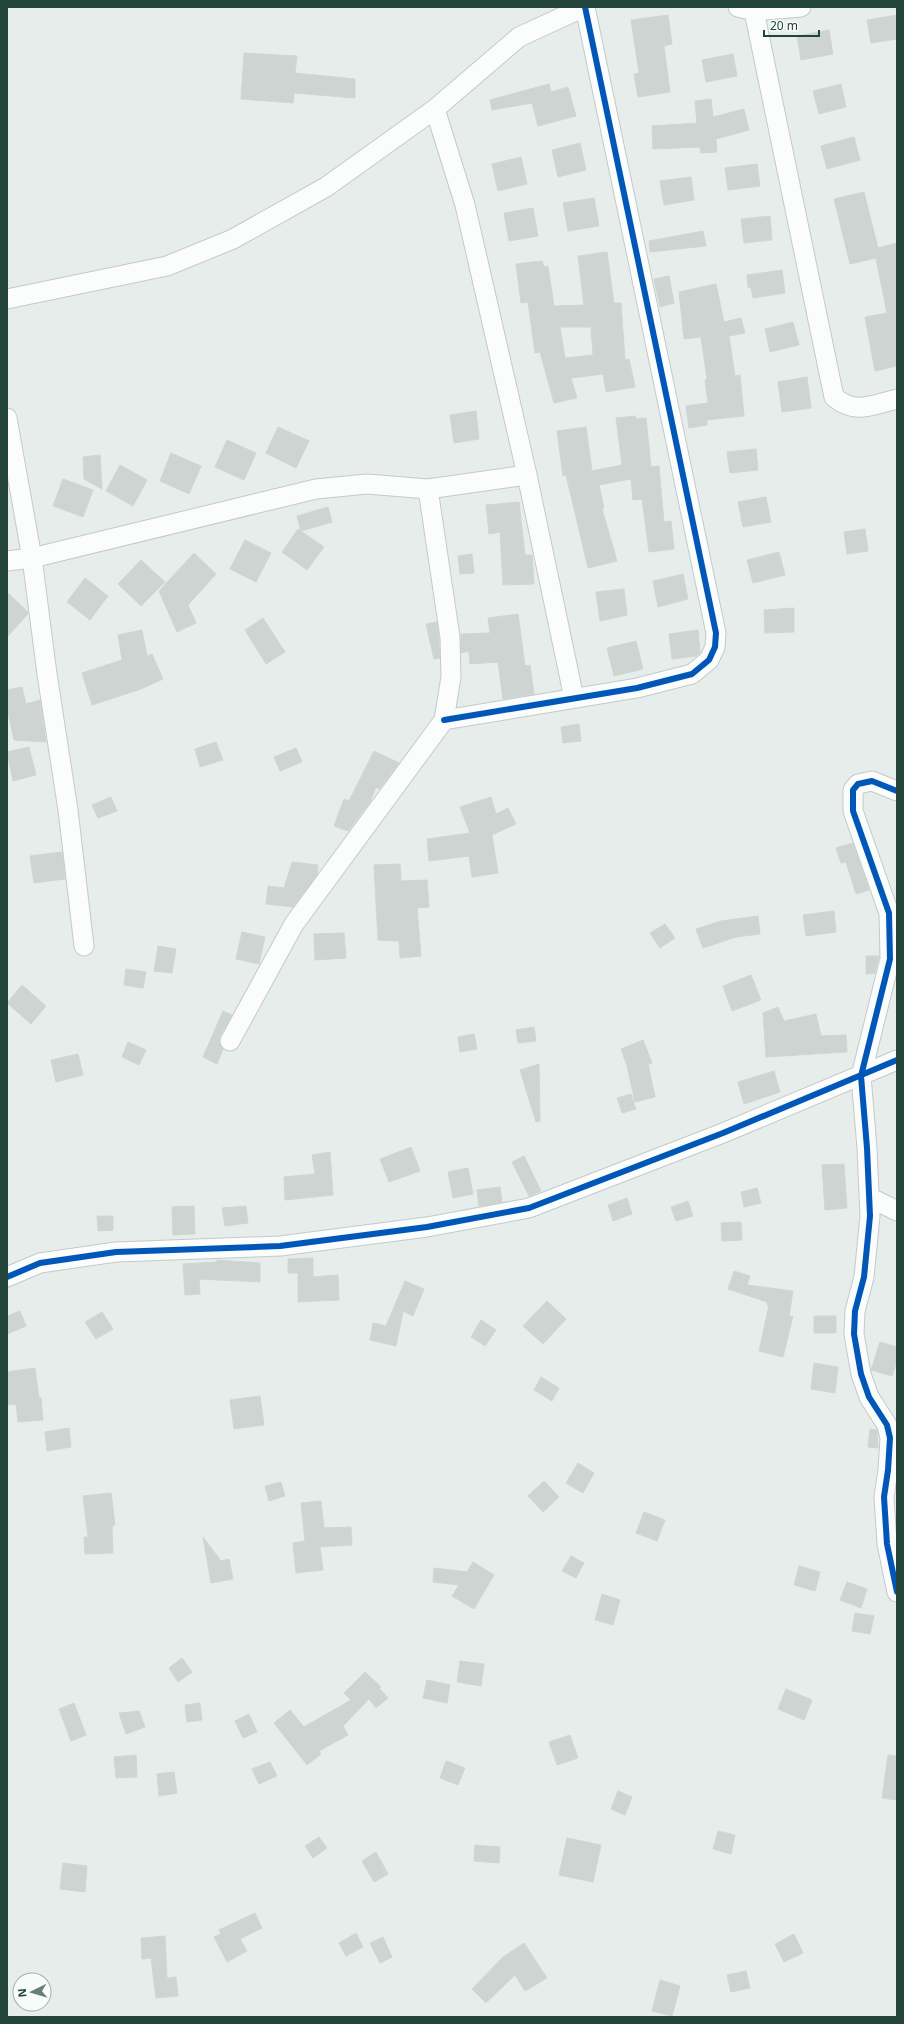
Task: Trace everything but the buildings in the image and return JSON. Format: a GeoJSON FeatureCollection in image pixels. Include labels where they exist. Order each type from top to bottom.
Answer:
{"type":"FeatureCollection","features":[{"type":"Feature","properties":{"kind":"street"},"geometry":{"type":"LineString","coordinates":[[7,299],[167,266],[233,239],[326,187],[435,110],[520,37],[584,7],[716,633],[715,648],[709,660],[692,674],[637,688],[444,720]]}},
{"type":"Feature","properties":{"kind":"street"},"geometry":{"type":"LineString","coordinates":[[800,7],[746,9],[834,397],[843,405],[856,408],[897,399]]}},
{"type":"Feature","properties":{"kind":"street"},"geometry":{"type":"LineString","coordinates":[[435,110],[465,205],[527,475],[574,698]]}},
{"type":"Feature","properties":{"kind":"street"},"geometry":{"type":"LineString","coordinates":[[7,418],[32,558],[46,674],[68,810],[84,946]]}},
{"type":"Feature","properties":{"kind":"street"},"geometry":{"type":"LineString","coordinates":[[7,561],[32,558],[316,489],[367,484],[428,488],[527,475]]}},
{"type":"Feature","properties":{"kind":"street"},"geometry":{"type":"LineString","coordinates":[[230,1041],[294,924],[444,720],[451,677],[450,637],[428,488]]}},
{"type":"Feature","properties":{"kind":"street"},"geometry":{"type":"LineString","coordinates":[[897,790],[872,781],[858,784],[853,790],[853,811],[889,912],[890,959],[861,1076],[870,1216],[864,1277],[855,1311],[854,1334],[861,1374],[869,1397],[887,1425],[890,1438],[888,1470],[884,1497],[888,1544],[897,1592]]}},
{"type":"Feature","properties":{"kind":"street"},"geometry":{"type":"LineString","coordinates":[[7,1277],[40,1263],[116,1252],[280,1246],[427,1227],[529,1208],[723,1133],[897,1060]]}},
{"type":"Feature","properties":{"kind":"street"},"geometry":{"type":"LineString","coordinates":[[869,1197],[897,1211]]}},
{"type":"Feature","properties":{"kind":"cycle path"},"geometry":{"type":"LineString","coordinates":[[444,720],[637,688],[692,674],[709,660],[715,647],[716,633],[585,7]]}},
{"type":"Feature","properties":{"kind":"cycle path"},"geometry":{"type":"LineString","coordinates":[[897,791],[872,781],[858,784],[853,790],[853,811],[889,913],[890,959],[861,1076],[867,1148],[870,1216],[864,1277],[855,1311],[854,1334],[861,1374],[869,1397],[887,1425],[890,1438],[888,1470],[884,1497],[887,1544],[897,1592]]}},
{"type":"Feature","properties":{"kind":"cycle path"},"geometry":{"type":"LineString","coordinates":[[7,1277],[40,1263],[116,1252],[280,1246],[427,1227],[529,1208],[723,1133],[897,1060]]}}]}
